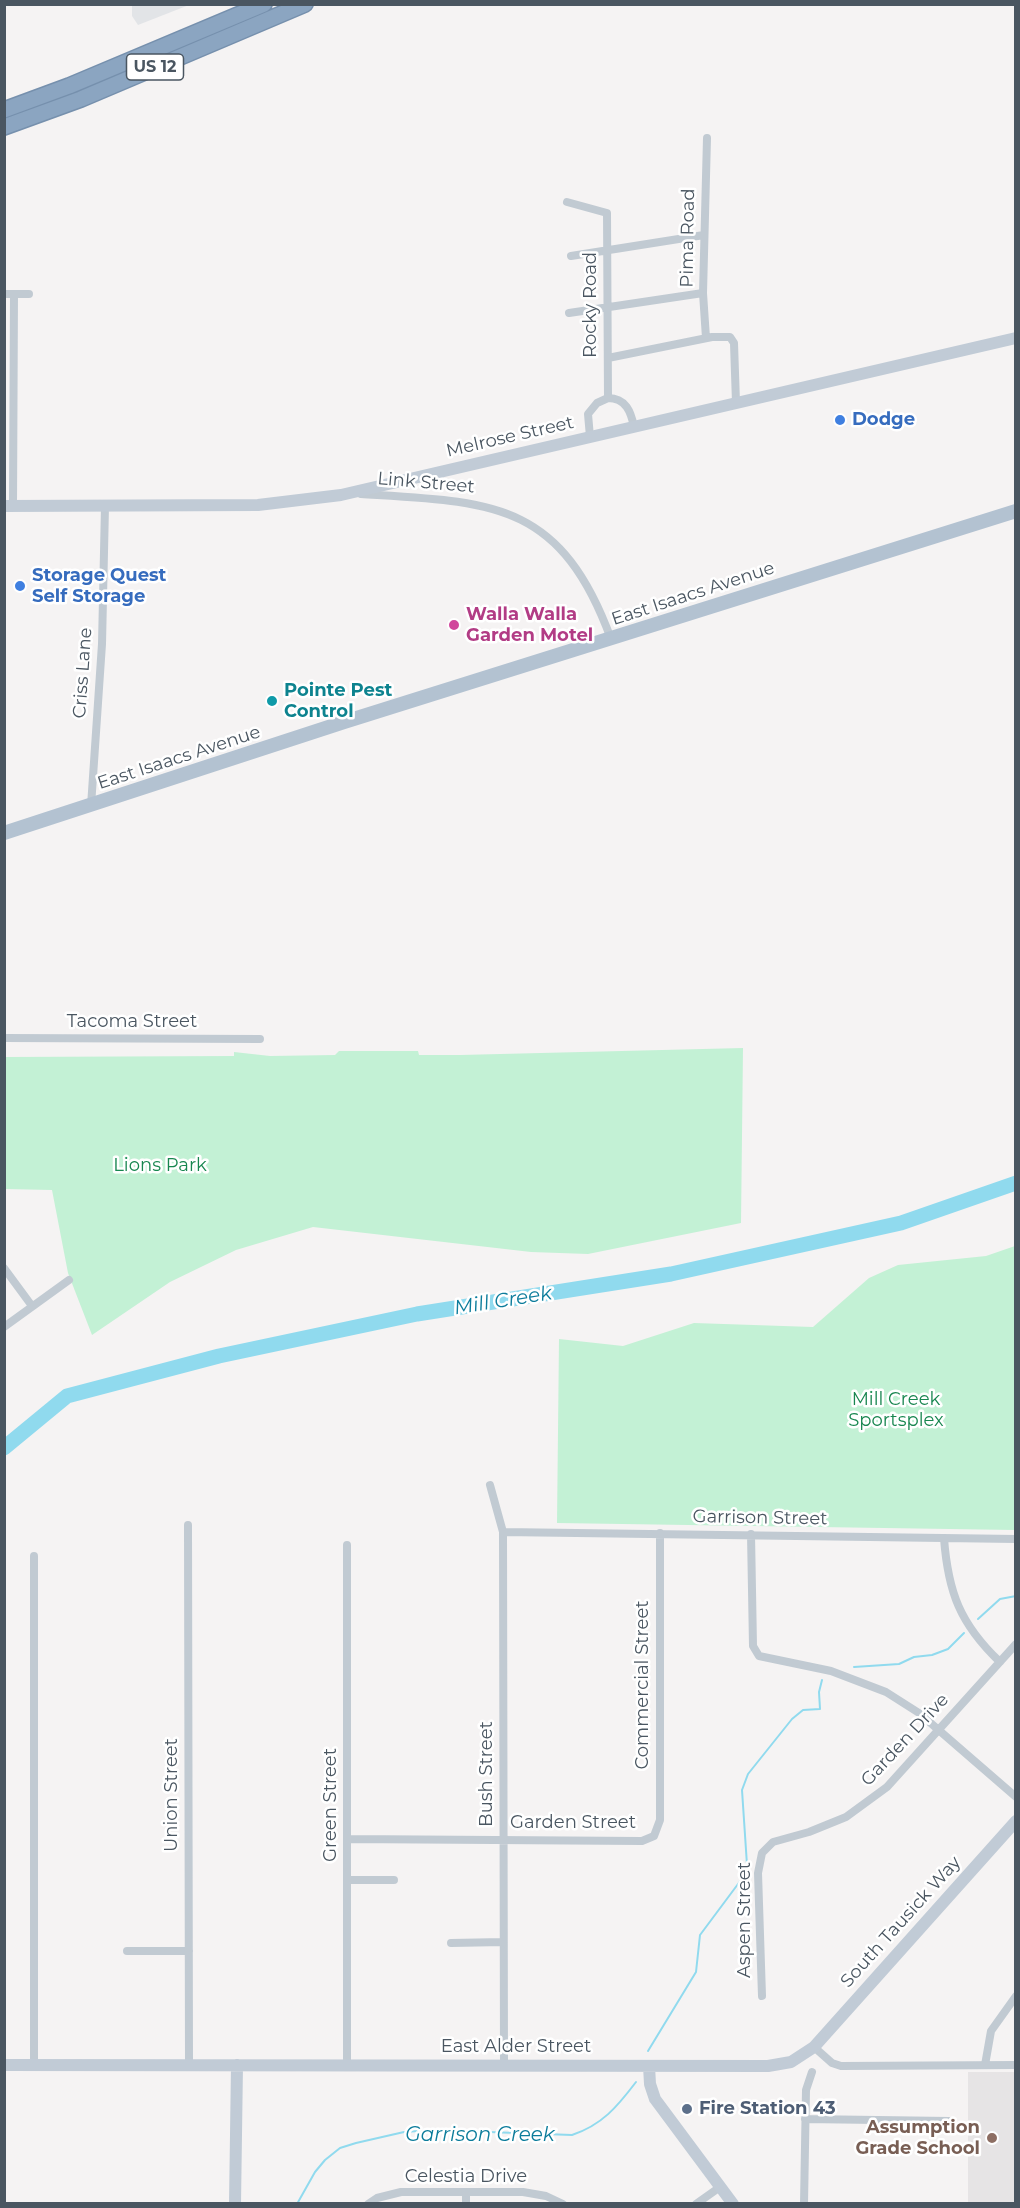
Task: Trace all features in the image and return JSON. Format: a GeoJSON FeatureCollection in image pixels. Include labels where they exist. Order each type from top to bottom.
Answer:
{"type":"FeatureCollection","features":[{"type":"Feature","properties":{"kind":"highway","name":"US 12"},"geometry":{"type":"LineString","coordinates":[[4,110],[69,86],[264,4]]}},
{"type":"Feature","properties":{"kind":"highway","name":"US 12"},"geometry":{"type":"LineString","coordinates":[[4,127],[61,107],[305,4]]}},
{"type":"Feature","properties":{"kind":"main road","name":"Melrose Street"},"geometry":{"type":"LineString","coordinates":[[9,506],[258,505],[353,493],[1016,338]]}},
{"type":"Feature","properties":{"kind":"main road","name":"East Isaacs Avenue"},"geometry":{"type":"LineString","coordinates":[[4,833],[1016,511]]}},
{"type":"Feature","properties":{"kind":"main road","name":"South Tausick Way"},"geometry":{"type":"LineString","coordinates":[[814,2047],[1016,1821]]}},
{"type":"Feature","properties":{"kind":"main road","name":"East Alder Street"},"geometry":{"type":"LineString","coordinates":[[4,2065],[780,2065],[802,2057],[814,2047]]}},
{"type":"Feature","properties":{"kind":"main road"},"geometry":{"type":"LineString","coordinates":[[235,2204],[237,2065]]}},
{"type":"Feature","properties":{"kind":"main road"},"geometry":{"type":"LineString","coordinates":[[649,2066],[650,2084],[656,2099],[733,2204]]}},
{"type":"Feature","properties":{"kind":"street","name":"Pima Road"},"geometry":{"type":"LineString","coordinates":[[706,338],[703,293],[707,138]]}},
{"type":"Feature","properties":{"kind":"street","name":"Rocky Road"},"geometry":{"type":"LineString","coordinates":[[567,202],[607,213],[608,398]]}},
{"type":"Feature","properties":{"kind":"street"},"geometry":{"type":"LineString","coordinates":[[571,255],[704,234]]}},
{"type":"Feature","properties":{"kind":"street"},"geometry":{"type":"LineString","coordinates":[[569,313],[703,293]]}},
{"type":"Feature","properties":{"kind":"street"},"geometry":{"type":"LineString","coordinates":[[9,506],[9,294],[28,294]]}},
{"type":"Feature","properties":{"kind":"street"},"geometry":{"type":"LineString","coordinates":[[608,358],[706,338],[727,336],[734,340],[736,403]]}},
{"type":"Feature","properties":{"kind":"street"},"geometry":{"type":"LineString","coordinates":[[590,437],[588,414],[597,403],[608,398],[619,399],[627,406],[634,427]]}},
{"type":"Feature","properties":{"kind":"street","name":"Link Street"},"geometry":{"type":"LineString","coordinates":[[353,493],[471,502],[499,509],[525,522],[553,542],[583,575],[596,600],[611,639]]}},
{"type":"Feature","properties":{"kind":"street","name":"Criss Lane"},"geometry":{"type":"LineString","coordinates":[[90,806],[103,635],[105,506]]}},
{"type":"Feature","properties":{"kind":"street","name":"Tacoma Street"},"geometry":{"type":"LineString","coordinates":[[4,1038],[260,1039]]}},
{"type":"Feature","properties":{"kind":"street"},"geometry":{"type":"LineString","coordinates":[[4,1268],[33,1306]]}},
{"type":"Feature","properties":{"kind":"street"},"geometry":{"type":"LineString","coordinates":[[4,1326],[69,1280]]}},
{"type":"Feature","properties":{"kind":"street","name":"Bush Street"},"geometry":{"type":"LineString","coordinates":[[490,1485],[503,1532],[504,2065]]}},
{"type":"Feature","properties":{"kind":"street","name":"Union Street"},"geometry":{"type":"LineString","coordinates":[[188,1525],[189,2065]]}},
{"type":"Feature","properties":{"kind":"street","name":"Garrison Street"},"geometry":{"type":"LineString","coordinates":[[503,1532],[1016,1539]]}},
{"type":"Feature","properties":{"kind":"street","name":"Commercial Street"},"geometry":{"type":"LineString","coordinates":[[654,1836],[660,1820],[660,1533]]}},
{"type":"Feature","properties":{"kind":"street"},"geometry":{"type":"LineString","coordinates":[[751,1534],[753,1646],[759,1656],[813,1666],[868,1683],[904,1702],[1016,1797]]}},
{"type":"Feature","properties":{"kind":"street"},"geometry":{"type":"LineString","coordinates":[[944,1538],[948,1574],[958,1609],[977,1638],[1000,1662]]}},
{"type":"Feature","properties":{"kind":"street","name":"Green Street"},"geometry":{"type":"LineString","coordinates":[[347,1545],[347,2065]]}},
{"type":"Feature","properties":{"kind":"street"},"geometry":{"type":"LineString","coordinates":[[34,1556],[34,2065]]}},
{"type":"Feature","properties":{"kind":"street","name":"Garden Drive"},"geometry":{"type":"LineString","coordinates":[[767,1847],[782,1839],[826,1826],[862,1807],[887,1787],[1016,1644]]}},
{"type":"Feature","properties":{"kind":"street","name":"Garden Street"},"geometry":{"type":"LineString","coordinates":[[347,1839],[642,1841],[654,1836]]}},
{"type":"Feature","properties":{"kind":"street","name":"Aspen Street"},"geometry":{"type":"LineString","coordinates":[[762,1996],[758,1873],[762,1853],[767,1847]]}},
{"type":"Feature","properties":{"kind":"street"},"geometry":{"type":"LineString","coordinates":[[347,1880],[394,1880]]}},
{"type":"Feature","properties":{"kind":"street"},"geometry":{"type":"LineString","coordinates":[[451,1943],[503,1942]]}},
{"type":"Feature","properties":{"kind":"street"},"geometry":{"type":"LineString","coordinates":[[127,1951],[189,1951]]}},
{"type":"Feature","properties":{"kind":"street"},"geometry":{"type":"LineString","coordinates":[[985,2065],[991,2031],[1016,1996]]}},
{"type":"Feature","properties":{"kind":"street"},"geometry":{"type":"LineString","coordinates":[[814,2047],[832,2063],[841,2066],[1016,2065]]}},
{"type":"Feature","properties":{"kind":"street"},"geometry":{"type":"LineString","coordinates":[[804,2204],[806,2083],[812,2072]]}},
{"type":"Feature","properties":{"kind":"street"},"geometry":{"type":"LineString","coordinates":[[806,2119],[949,2121]]}},
{"type":"Feature","properties":{"kind":"street"},"geometry":{"type":"LineString","coordinates":[[696,2204],[720,2187]]}},
{"type":"Feature","properties":{"kind":"street","name":"Celestia Drive"},"geometry":{"type":"LineString","coordinates":[[368,2204],[383,2196],[401,2192],[533,2193],[563,2204]]}},
{"type":"Feature","properties":{"kind":"street"},"geometry":{"type":"LineString","coordinates":[[466,2192],[466,2204]]}},
{"type":"Feature","properties":{"kind":"shaded area"},"geometry":{"type":"Polygon","coordinates":[[[132,5],[189,5],[138,25],[132,16],[132,5]]]}},
{"type":"Feature","properties":{"kind":"shaded area","name":"Assumption Grade School"},"geometry":{"type":"Polygon","coordinates":[[[968,2072],[1015,2072],[1015,2203],[968,2203],[968,2072]]]}},
{"type":"Feature","properties":{"kind":"green space","name":"Lions Park"},"geometry":{"type":"Polygon","coordinates":[[[743,1048],[741,1223],[588,1254],[531,1252],[313,1227],[236,1250],[170,1282],[92,1335],[68,1273],[52,1190],[5,1189],[5,1057],[234,1056],[234,1052],[270,1056],[335,1055],[339,1051],[418,1051],[419,1055],[460,1055],[743,1048]]]}},
{"type":"Feature","properties":{"kind":"green space","name":"Mill Creek Sportsplex"},"geometry":{"type":"Polygon","coordinates":[[[1015,1246],[1015,1530],[557,1523],[559,1339],[623,1346],[694,1323],[813,1327],[869,1278],[898,1265],[986,1256],[1015,1246]]]}},
{"type":"Feature","properties":{"kind":"waterway","name":"Mill Creek"},"geometry":{"type":"LineString","coordinates":[[4,1448],[67,1396],[219,1356],[417,1314],[671,1274],[901,1223],[1016,1183]]}},
{"type":"Feature","properties":{"kind":"waterway","name":"Garrison Creek"},"geometry":{"type":"LineString","coordinates":[[978,1619],[1000,1599],[1016,1596]]}},
{"type":"Feature","properties":{"kind":"waterway","name":"Garrison Creek"},"geometry":{"type":"LineString","coordinates":[[854,1667],[899,1664],[914,1657],[932,1655],[948,1649],[964,1633]]}},
{"type":"Feature","properties":{"kind":"waterway","name":"Garrison Creek"},"geometry":{"type":"LineString","coordinates":[[648,2051],[696,1972],[700,1935],[741,1880],[747,1865],[742,1790],[748,1774],[792,1719],[803,1710],[820,1709],[819,1692],[822,1680]]}},
{"type":"Feature","properties":{"kind":"waterway","name":"Garrison Creek"},"geometry":{"type":"LineString","coordinates":[[297,2204],[315,2172],[340,2148],[404,2132],[433,2130],[572,2135],[592,2126],[608,2114],[636,2082]]}},
{"type":"Feature","properties":{"kind":"place","name":"Dodge"},"geometry":{"type":"Point","coordinates":[840,420]}},
{"type":"Feature","properties":{"kind":"place","name":"Storage Quest Self Storage"},"geometry":{"type":"Point","coordinates":[20,586]}},
{"type":"Feature","properties":{"kind":"place","name":"Walla Walla Garden Motel"},"geometry":{"type":"Point","coordinates":[454,625]}},
{"type":"Feature","properties":{"kind":"place","name":"Pointe Pest Control"},"geometry":{"type":"Point","coordinates":[272,701]}},
{"type":"Feature","properties":{"kind":"place","name":"Fire Station 43"},"geometry":{"type":"Point","coordinates":[687,2109]}},
{"type":"Feature","properties":{"kind":"place","name":"Assumption Grade School"},"geometry":{"type":"Point","coordinates":[992,2138]}}]}
